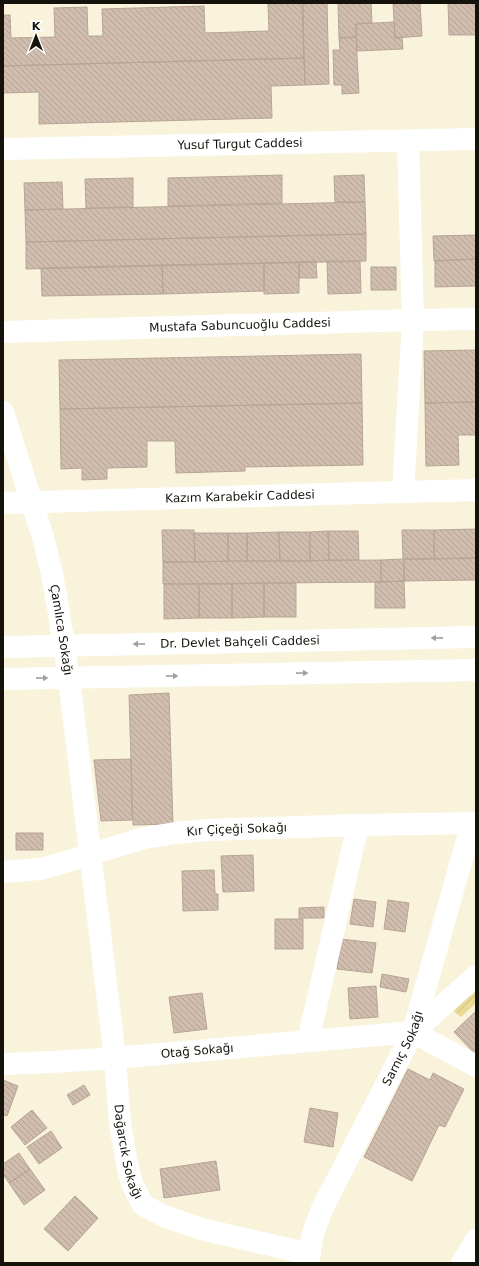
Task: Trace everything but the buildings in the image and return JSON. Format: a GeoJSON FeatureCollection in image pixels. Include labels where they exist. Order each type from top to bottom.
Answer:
{"type":"FeatureCollection","features":[{"type":"Feature","properties":{"kind":"street","name":"Yusuf Turgut Caddesi"},"geometry":{"type":"LineString","coordinates":[[3,149],[476,139]]}},
{"type":"Feature","properties":{"kind":"street"},"geometry":{"type":"LineString","coordinates":[[403,492],[413,320],[408,141]]}},
{"type":"Feature","properties":{"kind":"street","name":"Mustafa Sabuncuoğlu Caddesi"},"geometry":{"type":"LineString","coordinates":[[3,332],[476,319]]}},
{"type":"Feature","properties":{"kind":"street","name":"Çamlıca Sokağı"},"geometry":{"type":"LineString","coordinates":[[3,412],[33,503],[52,574],[64,646],[90,854]]}},
{"type":"Feature","properties":{"kind":"street","name":"Kazım Karabekir Caddesi"},"geometry":{"type":"LineString","coordinates":[[3,503],[476,490]]}},
{"type":"Feature","properties":{"kind":"street","name":"Dr. Devlet Bahçeli Caddesi"},"geometry":{"type":"LineString","coordinates":[[3,647],[476,637]]}},
{"type":"Feature","properties":{"kind":"street"},"geometry":{"type":"LineString","coordinates":[[3,679],[476,670]]}},
{"type":"Feature","properties":{"kind":"street","name":"Kır Çiçeği Sokağı"},"geometry":{"type":"LineString","coordinates":[[3,872],[40,869],[144,838],[174,833],[207,830],[474,823]]}},
{"type":"Feature","properties":{"kind":"street","name":"Sarnıç Sokağı"},"geometry":{"type":"LineString","coordinates":[[309,1258],[313,1233],[322,1209],[412,1032],[474,823]]}},
{"type":"Feature","properties":{"kind":"street"},"geometry":{"type":"LineString","coordinates":[[308,1041],[358,825]]}},
{"type":"Feature","properties":{"kind":"street"},"geometry":{"type":"LineString","coordinates":[[3,1064],[115,1058],[90,854]]}},
{"type":"Feature","properties":{"kind":"street"},"geometry":{"type":"LineString","coordinates":[[476,976],[412,1032],[476,1066]]}},
{"type":"Feature","properties":{"kind":"street","name":"Otağ Sokağı"},"geometry":{"type":"LineString","coordinates":[[115,1058],[412,1032]]}},
{"type":"Feature","properties":{"kind":"street","name":"Dağarcık Sokağı"},"geometry":{"type":"LineString","coordinates":[[115,1058],[120,1123],[127,1164],[132,1184],[143,1205],[164,1216],[201,1229],[309,1258]]}},
{"type":"Feature","properties":{"kind":"street"},"geometry":{"type":"LineString","coordinates":[[462,1263],[476,1240]]}},
{"type":"Feature","properties":{"kind":"shaded area"},"geometry":{"type":"Polygon","coordinates":[[[476,987],[476,1003],[461,1017],[450,1008],[476,987]]]}}]}
